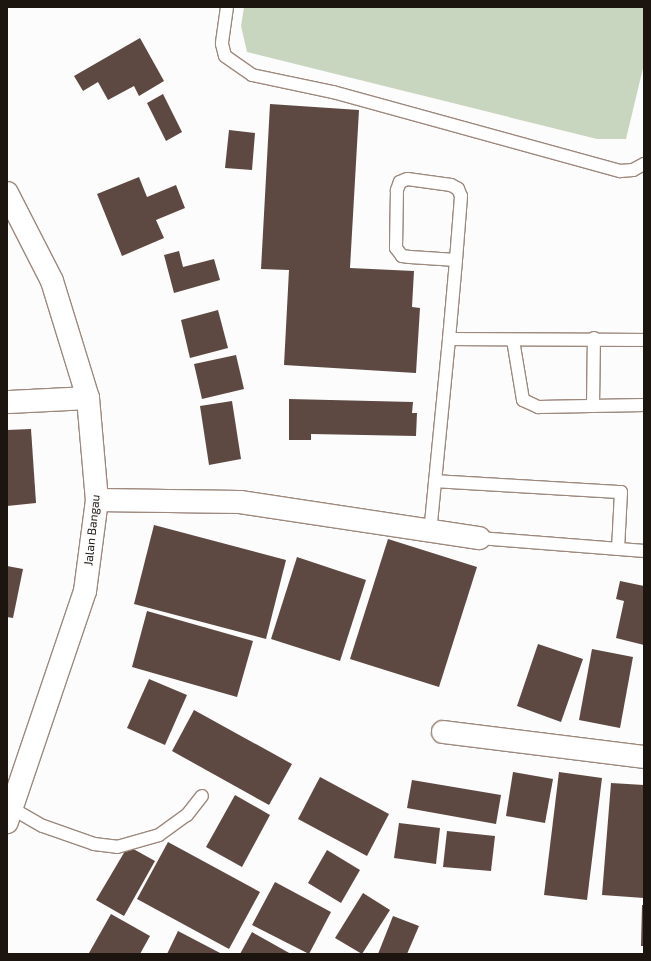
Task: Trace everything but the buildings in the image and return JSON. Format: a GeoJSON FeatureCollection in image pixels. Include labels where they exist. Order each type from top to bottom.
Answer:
{"type":"FeatureCollection","features":[{"type":"Feature","properties":{"kind":"street","name":"Jalan Bangau"},"geometry":{"type":"LineString","coordinates":[[7,193],[52,281],[88,398],[97,500],[85,592],[10,816]]}},
{"type":"Feature","properties":{"kind":"street"},"geometry":{"type":"LineString","coordinates":[[7,402],[88,398]]}},
{"type":"Feature","properties":{"kind":"street"},"geometry":{"type":"LineString","coordinates":[[97,500],[240,502],[430,533],[480,538]]}},
{"type":"Feature","properties":{"kind":"street"},"geometry":{"type":"LineString","coordinates":[[443,732],[644,758]]}},
{"type":"Feature","properties":{"kind":"lane"},"geometry":{"type":"LineString","coordinates":[[227,7],[222,44],[225,56],[252,74],[333,92],[620,171],[633,170],[644,164]]}},
{"type":"Feature","properties":{"kind":"lane"},"geometry":{"type":"LineString","coordinates":[[430,533],[449,339],[456,260],[461,196],[458,189],[451,185],[407,179],[400,182],[397,190],[396,248],[402,256],[456,260]]}},
{"type":"Feature","properties":{"kind":"lane"},"geometry":{"type":"LineString","coordinates":[[449,339],[513,340],[594,338],[644,340]]}},
{"type":"Feature","properties":{"kind":"lane"},"geometry":{"type":"LineString","coordinates":[[593,406],[594,338]]}},
{"type":"Feature","properties":{"kind":"lane"},"geometry":{"type":"LineString","coordinates":[[513,340],[524,400],[538,407],[644,405]]}},
{"type":"Feature","properties":{"kind":"lane"},"geometry":{"type":"LineString","coordinates":[[435,481],[621,492],[618,549]]}},
{"type":"Feature","properties":{"kind":"lane"},"geometry":{"type":"LineString","coordinates":[[480,538],[644,551]]}},
{"type":"Feature","properties":{"kind":"lane"},"geometry":{"type":"LineString","coordinates":[[10,816],[99,845],[117,847],[164,832],[187,815],[202,796]]}},
{"type":"Feature","properties":{"kind":"green space"},"geometry":{"type":"Polygon","coordinates":[[[244,7],[644,7],[644,64],[626,139],[597,139],[247,52],[241,26],[244,7]]]}}]}
